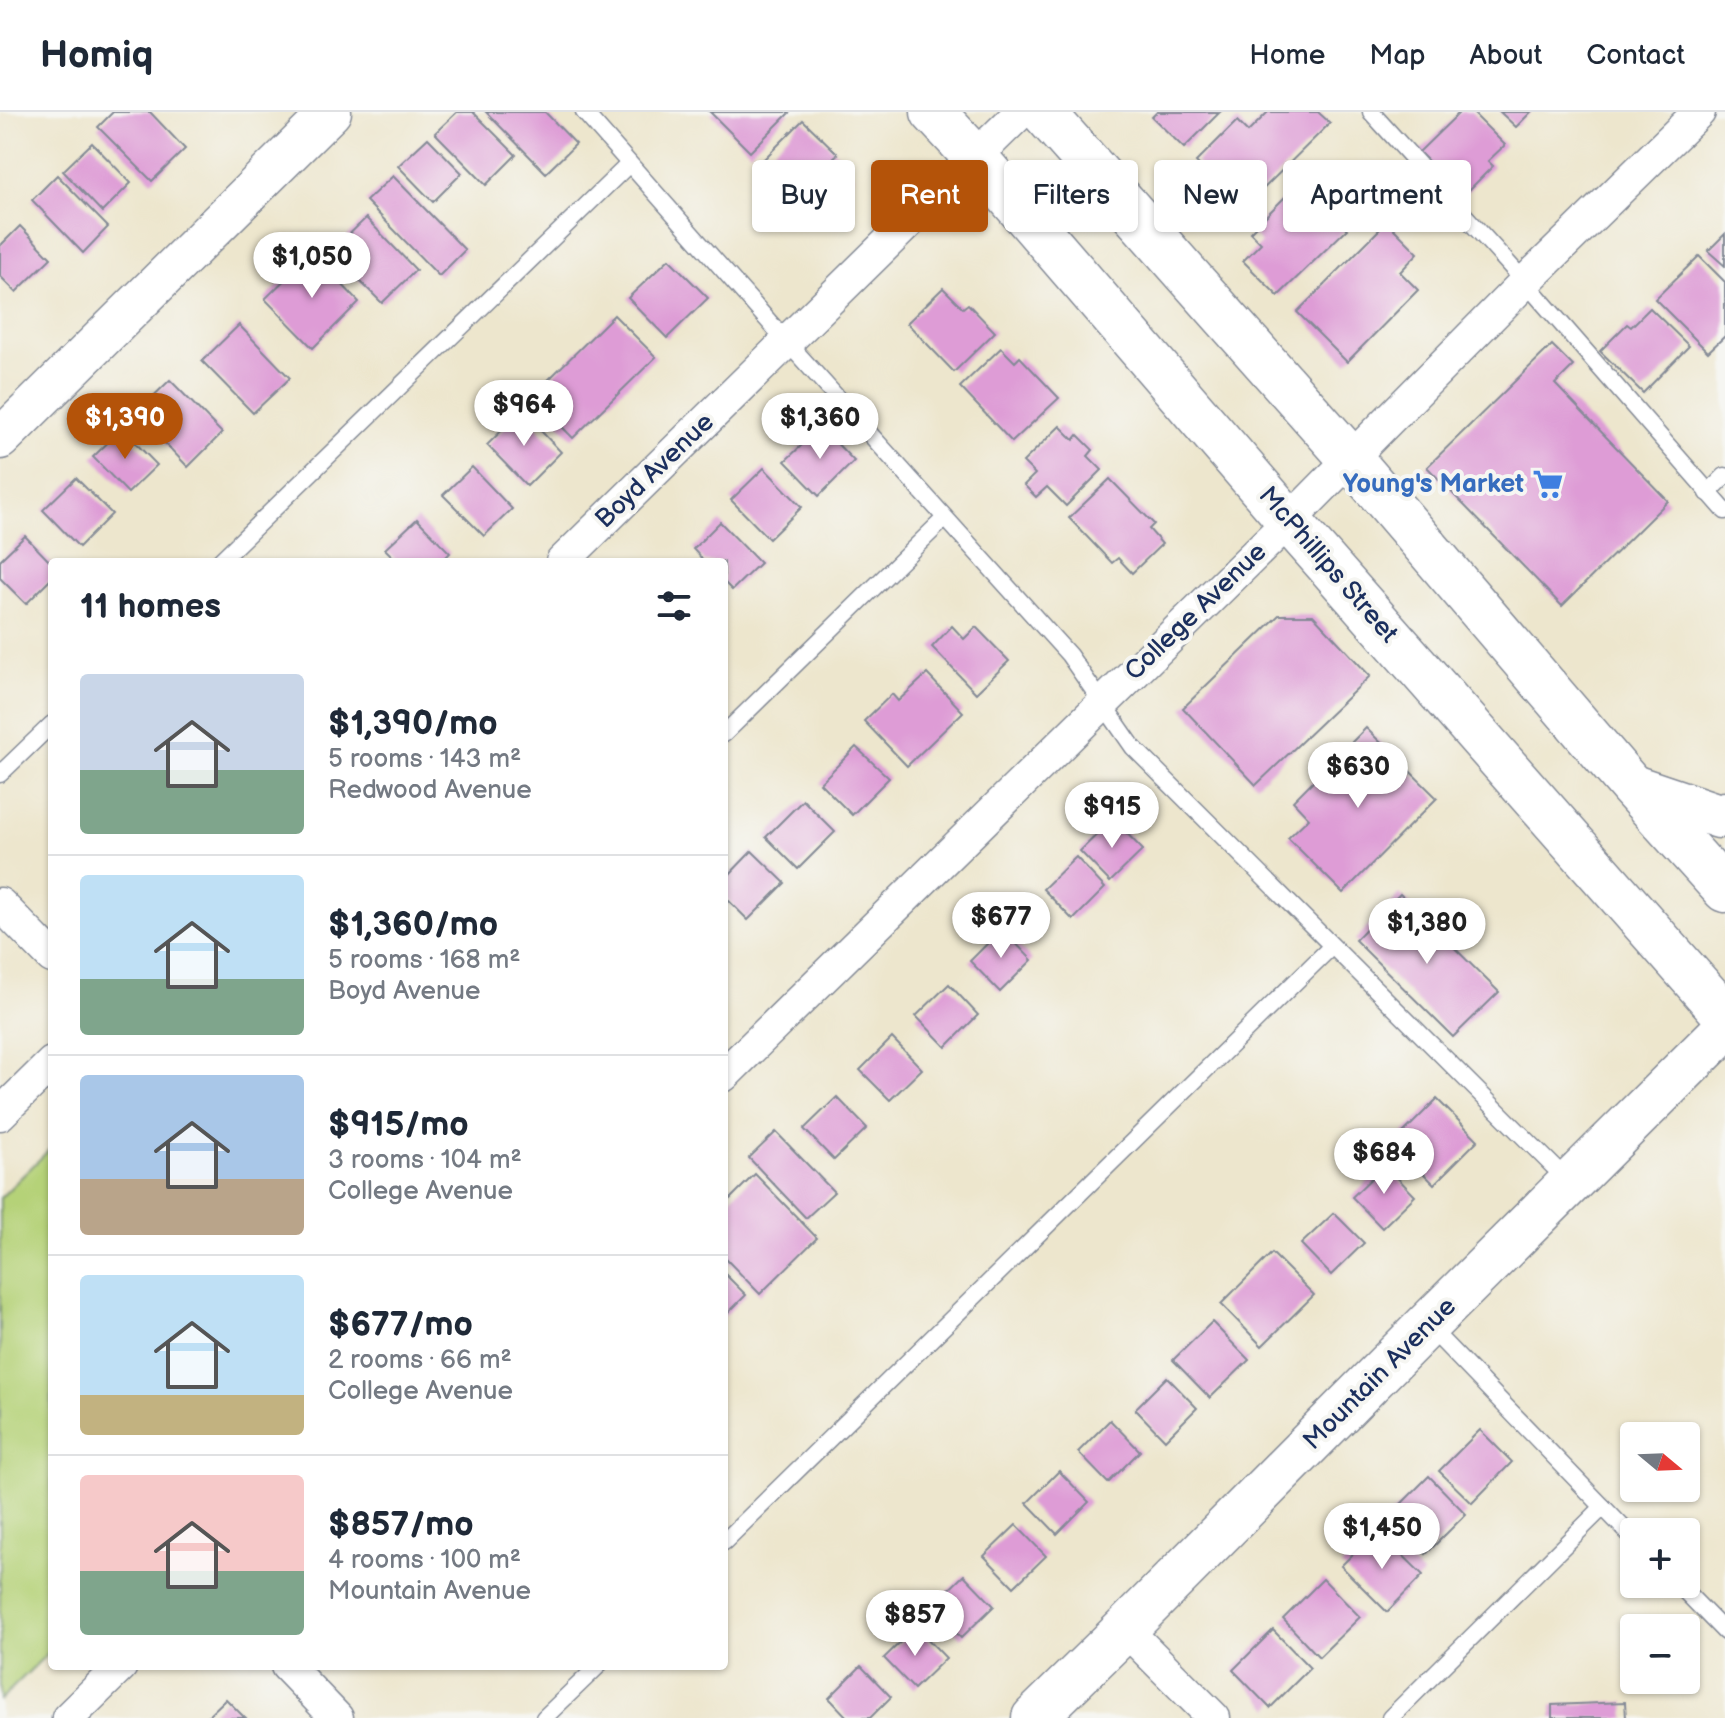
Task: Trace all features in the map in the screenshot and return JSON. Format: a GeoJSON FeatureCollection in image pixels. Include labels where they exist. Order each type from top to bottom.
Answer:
{"type":"FeatureCollection","features":[{"type":"Feature","properties":{"kind":"main road","name":"McPhillips Street"},"geometry":{"type":"LineString","coordinates":[[933,112],[1725,1015]]}},
{"type":"Feature","properties":{"kind":"main road"},"geometry":{"type":"LineString","coordinates":[[1043,112],[1350,458],[1631,786],[1725,890]]}},
{"type":"Feature","properties":{"kind":"main road"},"geometry":{"type":"LineString","coordinates":[[1631,786],[1719,816],[1725,814]]}},
{"type":"Feature","properties":{"kind":"main road","name":"Mountain Avenue"},"geometry":{"type":"LineString","coordinates":[[1034,1718],[1725,1029]]}},
{"type":"Feature","properties":{"kind":"street"},"geometry":{"type":"LineString","coordinates":[[0,439],[331,112]]}},
{"type":"Feature","properties":{"kind":"street","name":"Boyd Avenue"},"geometry":{"type":"LineString","coordinates":[[566,558],[1021,112]]}},
{"type":"Feature","properties":{"kind":"street","name":"College Avenue"},"geometry":{"type":"LineString","coordinates":[[728,1071],[1289,521],[1525,282],[1699,112]]}},
{"type":"Feature","properties":{"kind":"street"},"geometry":{"type":"LineString","coordinates":[[0,904],[48,953]]}},
{"type":"Feature","properties":{"kind":"street"},"geometry":{"type":"LineString","coordinates":[[0,1114],[48,1067]]}},
{"type":"Feature","properties":{"kind":"street"},"geometry":{"type":"LineString","coordinates":[[1125,1629],[1214,1718]]}},
{"type":"Feature","properties":{"kind":"street"},"geometry":{"type":"LineString","coordinates":[[68,1718],[117,1670]]}},
{"type":"Feature","properties":{"kind":"street"},"geometry":{"type":"LineString","coordinates":[[291,1670],[337,1718]]}},
{"type":"Feature","properties":{"kind":"lane"},"geometry":{"type":"LineString","coordinates":[[584,112],[1069,655],[1133,747],[1570,1184]]}},
{"type":"Feature","properties":{"kind":"lane"},"geometry":{"type":"LineString","coordinates":[[1371,112],[1725,511]]}},
{"type":"Feature","properties":{"kind":"lane"},"geometry":{"type":"LineString","coordinates":[[223,558],[629,164]]}},
{"type":"Feature","properties":{"kind":"lane"},"geometry":{"type":"LineString","coordinates":[[1708,493],[1725,476]]}},
{"type":"Feature","properties":{"kind":"lane"},"geometry":{"type":"LineString","coordinates":[[728,730],[945,518]]}},
{"type":"Feature","properties":{"kind":"lane"},"geometry":{"type":"LineString","coordinates":[[0,774],[48,728]]}},
{"type":"Feature","properties":{"kind":"lane"},"geometry":{"type":"LineString","coordinates":[[728,1538],[1332,946]]}},
{"type":"Feature","properties":{"kind":"lane"},"geometry":{"type":"LineString","coordinates":[[1427,1325],[1620,1525]]}},
{"type":"Feature","properties":{"kind":"lane"},"geometry":{"type":"LineString","coordinates":[[1390,1718],[1603,1507]]}},
{"type":"Feature","properties":{"kind":"lane"},"geometry":{"type":"LineString","coordinates":[[1692,1598],[1725,1632]]}},
{"type":"Feature","properties":{"kind":"lane"},"geometry":{"type":"LineString","coordinates":[[544,1718],[594,1670]]}},
{"type":"Feature","properties":{"kind":"green space"},"geometry":{"type":"Polygon","coordinates":[[[48,1151],[48,1653],[0,1700],[0,1198],[48,1151]]]}},
{"type":"Feature","properties":{"kind":"building"},"geometry":{"type":"Polygon","coordinates":[[[113,112],[150,112],[185,149],[152,181],[98,127],[113,112]]]}},
{"type":"Feature","properties":{"kind":"building"},"geometry":{"type":"Polygon","coordinates":[[[457,112],[473,112],[516,155],[486,185],[435,133],[457,112]]]}},
{"type":"Feature","properties":{"kind":"building"},"geometry":{"type":"Polygon","coordinates":[[[486,112],[545,112],[576,144],[546,173],[486,112]]]}},
{"type":"Feature","properties":{"kind":"building"},"geometry":{"type":"Polygon","coordinates":[[[710,112],[790,112],[750,152],[710,112]]]}},
{"type":"Feature","properties":{"kind":"building"},"geometry":{"type":"Polygon","coordinates":[[[1157,112],[1220,112],[1184,148],[1152,117],[1157,112]]]}},
{"type":"Feature","properties":{"kind":"building"},"geometry":{"type":"Polygon","coordinates":[[[1268,112],[1318,112],[1330,123],[1293,160],[1283,160],[1283,169],[1267,185],[1267,160],[1198,160],[1237,121],[1248,132],[1268,112]]]}},
{"type":"Feature","properties":{"kind":"building"},"geometry":{"type":"Polygon","coordinates":[[[1460,112],[1472,112],[1505,145],[1488,161],[1493,166],[1471,188],[1471,160],[1427,160],[1419,152],[1460,112]]]}},
{"type":"Feature","properties":{"kind":"building"},"geometry":{"type":"Polygon","coordinates":[[[1500,112],[1531,112],[1516,127],[1500,112]]]}},
{"type":"Feature","properties":{"kind":"building"},"geometry":{"type":"Polygon","coordinates":[[[803,120],[838,154],[834,157],[837,160],[763,160],[803,120]]]}},
{"type":"Feature","properties":{"kind":"building"},"geometry":{"type":"Polygon","coordinates":[[[428,138],[462,173],[433,202],[398,166],[428,138]]]}},
{"type":"Feature","properties":{"kind":"building"},"geometry":{"type":"Polygon","coordinates":[[[92,143],[131,183],[102,212],[63,171],[92,143]]]}},
{"type":"Feature","properties":{"kind":"building"},"geometry":{"type":"Polygon","coordinates":[[[57,175],[108,227],[83,253],[32,200],[57,175]]]}},
{"type":"Feature","properties":{"kind":"building"},"geometry":{"type":"Polygon","coordinates":[[[393,176],[465,250],[439,276],[366,201],[393,176]]]}},
{"type":"Feature","properties":{"kind":"building"},"geometry":{"type":"Polygon","coordinates":[[[1283,199],[1283,232],[1344,232],[1278,296],[1243,261],[1261,243],[1250,232],[1267,232],[1267,215],[1283,199]]]}},
{"type":"Feature","properties":{"kind":"building"},"geometry":{"type":"Polygon","coordinates":[[[366,218],[416,270],[382,303],[331,252],[366,218]]]}},
{"type":"Feature","properties":{"kind":"building"},"geometry":{"type":"Polygon","coordinates":[[[20,226],[51,258],[16,292],[0,276],[0,246],[20,226]]]}},
{"type":"Feature","properties":{"kind":"building"},"geometry":{"type":"Polygon","coordinates":[[[1377,232],[1397,232],[1418,253],[1400,272],[1418,290],[1347,362],[1297,312],[1377,232]]]}},
{"type":"Feature","properties":{"kind":"building"},"geometry":{"type":"Polygon","coordinates":[[[1725,234],[1725,266],[1708,251],[1725,234]]]}},
{"type":"Feature","properties":{"kind":"building"},"geometry":{"type":"Polygon","coordinates":[[[312,253],[359,302],[313,348],[265,299],[312,253]]]}},
{"type":"Feature","properties":{"kind":"building"},"geometry":{"type":"Polygon","coordinates":[[[1699,256],[1725,282],[1725,336],[1708,352],[1655,299],[1699,256]]]}},
{"type":"Feature","properties":{"kind":"building"},"geometry":{"type":"Polygon","coordinates":[[[669,259],[708,298],[667,338],[628,298],[669,259]]]}},
{"type":"Feature","properties":{"kind":"building"},"geometry":{"type":"Polygon","coordinates":[[[943,288],[963,308],[968,304],[995,332],[954,372],[907,323],[943,288]]]}},
{"type":"Feature","properties":{"kind":"building"},"geometry":{"type":"Polygon","coordinates":[[[1650,308],[1689,346],[1643,393],[1600,351],[1627,324],[1631,327],[1650,308]]]}},
{"type":"Feature","properties":{"kind":"building"},"geometry":{"type":"Polygon","coordinates":[[[614,315],[656,357],[573,438],[532,396],[614,315]]]}},
{"type":"Feature","properties":{"kind":"building"},"geometry":{"type":"Polygon","coordinates":[[[239,325],[290,378],[253,413],[202,361],[239,325]]]}},
{"type":"Feature","properties":{"kind":"building","name":"Young's Market"},"geometry":{"type":"Polygon","coordinates":[[[1552,345],[1573,366],[1555,384],[1668,501],[1562,606],[1427,467],[1552,345]]]}},
{"type":"Feature","properties":{"kind":"building"},"geometry":{"type":"Polygon","coordinates":[[[1001,348],[1015,362],[1020,357],[1059,398],[1012,442],[960,387],[1001,348]]]}},
{"type":"Feature","properties":{"kind":"building"},"geometry":{"type":"Polygon","coordinates":[[[170,380],[222,433],[188,467],[136,413],[170,380]]]}},
{"type":"Feature","properties":{"kind":"building"},"geometry":{"type":"Polygon","coordinates":[[[522,411],[561,452],[527,486],[487,445],[522,411]]]}},
{"type":"Feature","properties":{"kind":"building"},"geometry":{"type":"Polygon","coordinates":[[[1060,426],[1074,440],[1078,435],[1093,450],[1088,456],[1102,470],[1066,506],[1047,487],[1036,497],[1024,485],[1035,474],[1023,462],[1060,426]]]}},
{"type":"Feature","properties":{"kind":"building"},"geometry":{"type":"Polygon","coordinates":[[[821,427],[854,461],[819,496],[785,461],[821,427]]]}},
{"type":"Feature","properties":{"kind":"building"},"geometry":{"type":"Polygon","coordinates":[[[122,429],[157,465],[128,493],[93,457],[122,429]]]}},
{"type":"Feature","properties":{"kind":"building"},"geometry":{"type":"Polygon","coordinates":[[[472,467],[512,509],[484,536],[443,495],[472,467]]]}},
{"type":"Feature","properties":{"kind":"building"},"geometry":{"type":"Polygon","coordinates":[[[764,468],[802,507],[769,539],[731,500],[764,468]]]}},
{"type":"Feature","properties":{"kind":"building"},"geometry":{"type":"Polygon","coordinates":[[[76,478],[112,514],[79,547],[43,510],[76,478]]]}},
{"type":"Feature","properties":{"kind":"building"},"geometry":{"type":"Polygon","coordinates":[[[1110,479],[1154,524],[1149,529],[1162,544],[1132,573],[1118,558],[1112,563],[1069,518],[1110,479]]]}},
{"type":"Feature","properties":{"kind":"building"},"geometry":{"type":"Polygon","coordinates":[[[417,519],[450,553],[445,558],[394,558],[385,549],[417,519]]]}},
{"type":"Feature","properties":{"kind":"building"},"geometry":{"type":"Polygon","coordinates":[[[720,522],[760,563],[732,590],[728,586],[728,558],[701,558],[693,549],[720,522]]]}},
{"type":"Feature","properties":{"kind":"building"},"geometry":{"type":"Polygon","coordinates":[[[25,536],[48,560],[48,582],[26,604],[0,578],[0,560],[25,536]]]}},
{"type":"Feature","properties":{"kind":"building"},"geometry":{"type":"Polygon","coordinates":[[[1279,615],[1313,615],[1370,676],[1256,785],[1183,708],[1279,615]]]}},
{"type":"Feature","properties":{"kind":"building"},"geometry":{"type":"Polygon","coordinates":[[[952,626],[964,639],[976,627],[1009,661],[976,693],[932,647],[952,626]]]}},
{"type":"Feature","properties":{"kind":"building"},"geometry":{"type":"Polygon","coordinates":[[[927,674],[963,712],[907,766],[864,721],[892,694],[898,701],[927,674]]]}},
{"type":"Feature","properties":{"kind":"building"},"geometry":{"type":"Polygon","coordinates":[[[1366,728],[1437,798],[1343,893],[1288,838],[1309,818],[1293,801],[1366,728]]]}},
{"type":"Feature","properties":{"kind":"building"},"geometry":{"type":"Polygon","coordinates":[[[856,747],[889,778],[852,815],[820,783],[856,747]]]}},
{"type":"Feature","properties":{"kind":"building"},"geometry":{"type":"Polygon","coordinates":[[[803,800],[835,832],[798,869],[766,837],[803,800]]]}},
{"type":"Feature","properties":{"kind":"building"},"geometry":{"type":"Polygon","coordinates":[[[1113,819],[1143,850],[1110,882],[1080,851],[1113,819]]]}},
{"type":"Feature","properties":{"kind":"building"},"geometry":{"type":"Polygon","coordinates":[[[752,851],[785,883],[748,920],[728,900],[728,876],[752,851]]]}},
{"type":"Feature","properties":{"kind":"building"},"geometry":{"type":"Polygon","coordinates":[[[1076,857],[1105,888],[1073,920],[1043,889],[1076,857]]]}},
{"type":"Feature","properties":{"kind":"building"},"geometry":{"type":"Polygon","coordinates":[[[1400,894],[1499,992],[1453,1037],[1355,940],[1400,894]]]}},
{"type":"Feature","properties":{"kind":"building"},"geometry":{"type":"Polygon","coordinates":[[[1002,929],[1032,960],[1000,992],[970,961],[1002,929]]]}},
{"type":"Feature","properties":{"kind":"building"},"geometry":{"type":"Polygon","coordinates":[[[949,984],[978,1015],[946,1047],[916,1016],[949,984]]]}},
{"type":"Feature","properties":{"kind":"building"},"geometry":{"type":"Polygon","coordinates":[[[892,1038],[922,1069],[890,1100],[860,1070],[892,1038]]]}},
{"type":"Feature","properties":{"kind":"building"},"geometry":{"type":"Polygon","coordinates":[[[837,1097],[867,1128],[834,1160],[804,1129],[837,1097]]]}},
{"type":"Feature","properties":{"kind":"building"},"geometry":{"type":"Polygon","coordinates":[[[1437,1099],[1478,1140],[1434,1184],[1393,1143],[1437,1099]]]}},
{"type":"Feature","properties":{"kind":"building"},"geometry":{"type":"Polygon","coordinates":[[[776,1132],[834,1192],[806,1218],[749,1158],[776,1132]]]}},
{"type":"Feature","properties":{"kind":"building"},"geometry":{"type":"Polygon","coordinates":[[[1385,1165],[1415,1196],[1382,1228],[1352,1197],[1385,1165]]]}},
{"type":"Feature","properties":{"kind":"building"},"geometry":{"type":"Polygon","coordinates":[[[755,1174],[817,1238],[760,1294],[728,1261],[728,1201],[755,1174]]]}},
{"type":"Feature","properties":{"kind":"building"},"geometry":{"type":"Polygon","coordinates":[[[1334,1213],[1364,1243],[1331,1275],[1301,1244],[1334,1213]]]}},
{"type":"Feature","properties":{"kind":"building"},"geometry":{"type":"Polygon","coordinates":[[[1272,1253],[1314,1295],[1262,1346],[1221,1304],[1272,1253]]]}},
{"type":"Feature","properties":{"kind":"building"},"geometry":{"type":"Polygon","coordinates":[[[728,1277],[746,1295],[728,1313],[728,1277]]]}},
{"type":"Feature","properties":{"kind":"building"},"geometry":{"type":"Polygon","coordinates":[[[1212,1322],[1249,1360],[1210,1398],[1173,1360],[1212,1322]]]}},
{"type":"Feature","properties":{"kind":"building"},"geometry":{"type":"Polygon","coordinates":[[[1167,1377],[1197,1408],[1165,1440],[1135,1409],[1167,1377]]]}},
{"type":"Feature","properties":{"kind":"building"},"geometry":{"type":"Polygon","coordinates":[[[1110,1420],[1140,1451],[1108,1483],[1078,1452],[1110,1420]]]}},
{"type":"Feature","properties":{"kind":"building"},"geometry":{"type":"Polygon","coordinates":[[[1480,1430],[1512,1462],[1472,1503],[1439,1471],[1480,1430]]]}},
{"type":"Feature","properties":{"kind":"building"},"geometry":{"type":"Polygon","coordinates":[[[1059,1471],[1089,1502],[1057,1534],[1027,1503],[1059,1471]]]}},
{"type":"Feature","properties":{"kind":"building"},"geometry":{"type":"Polygon","coordinates":[[[1429,1476],[1466,1514],[1426,1554],[1389,1516],[1429,1476]]]}},
{"type":"Feature","properties":{"kind":"building"},"geometry":{"type":"Polygon","coordinates":[[[1016,1525],[1046,1556],[1014,1587],[984,1556],[1016,1525]]]}},
{"type":"Feature","properties":{"kind":"building"},"geometry":{"type":"Polygon","coordinates":[[[1377,1530],[1423,1575],[1387,1612],[1341,1566],[1377,1530]]]}},
{"type":"Feature","properties":{"kind":"building"},"geometry":{"type":"Polygon","coordinates":[[[964,1575],[994,1606],[961,1638],[931,1607],[964,1575]]]}},
{"type":"Feature","properties":{"kind":"building"},"geometry":{"type":"Polygon","coordinates":[[[1323,1579],[1360,1617],[1319,1657],[1283,1619],[1323,1579]]]}},
{"type":"Feature","properties":{"kind":"building"},"geometry":{"type":"Polygon","coordinates":[[[916,1627],[946,1658],[914,1689],[884,1658],[916,1627]]]}},
{"type":"Feature","properties":{"kind":"building"},"geometry":{"type":"Polygon","coordinates":[[[1273,1630],[1310,1668],[1270,1708],[1233,1670],[1273,1630]]]}},
{"type":"Feature","properties":{"kind":"building"},"geometry":{"type":"Polygon","coordinates":[[[861,1666],[891,1697],[870,1718],[848,1718],[829,1698],[861,1666]]]}},
{"type":"Feature","properties":{"kind":"building"},"geometry":{"type":"Polygon","coordinates":[[[226,1699],[245,1718],[206,1718],[226,1699]]]}},
{"type":"Feature","properties":{"kind":"building"},"geometry":{"type":"Polygon","coordinates":[[[1625,1702],[1626,1718],[1552,1718],[1552,1705],[1625,1702]]]}},
{"type":"Feature","properties":{"kind":"place","name":"Young's Market"},"geometry":{"type":"Point","coordinates":[1548,484]}}]}
